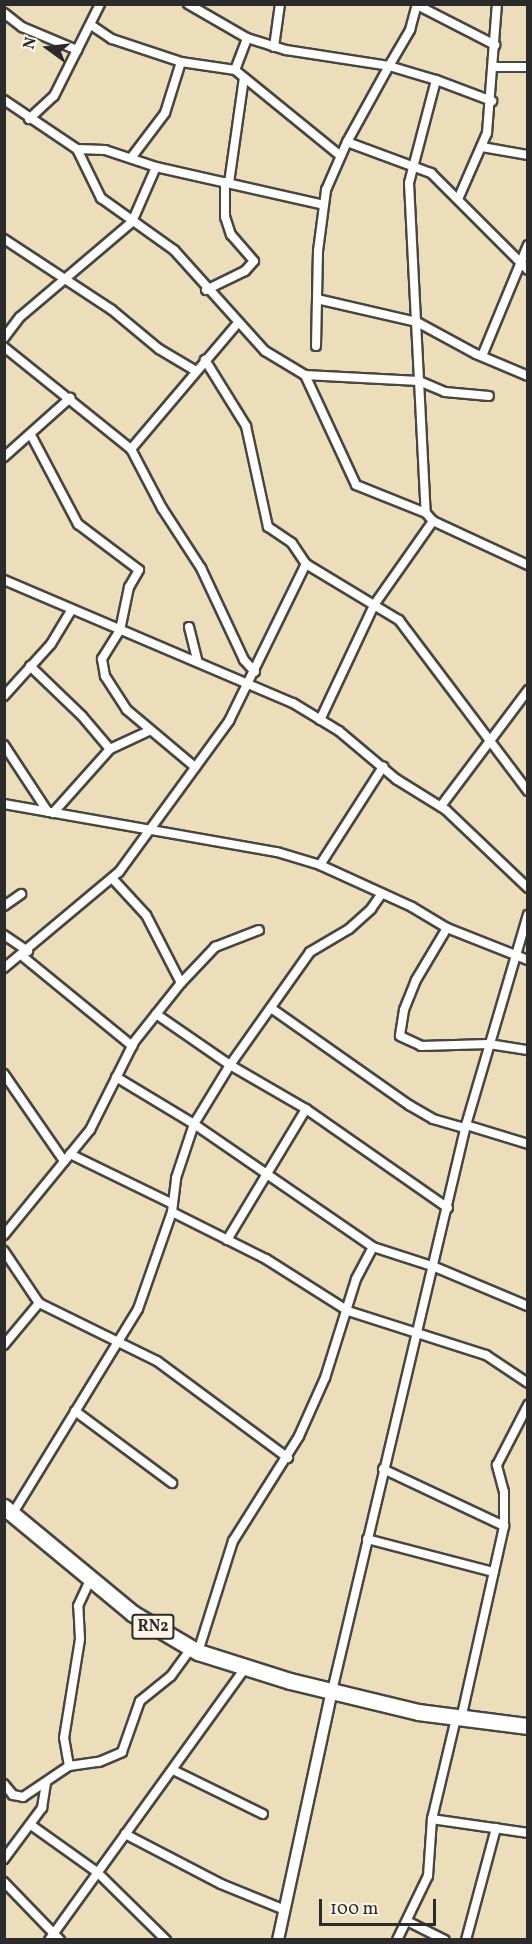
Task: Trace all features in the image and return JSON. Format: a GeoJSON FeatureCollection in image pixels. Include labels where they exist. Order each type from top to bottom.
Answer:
{"type":"FeatureCollection","features":[{"type":"Feature","properties":{"kind":"highway","name":"RN2"},"geometry":{"type":"LineString","coordinates":[[9,1510],[132,1613],[195,1650],[245,1668],[332,1691],[458,1718],[528,1726]]}},
{"type":"Feature","properties":{"kind":"main road"},"geometry":{"type":"LineString","coordinates":[[278,1940],[332,1691]]}},
{"type":"Feature","properties":{"kind":"street"},"geometry":{"type":"LineString","coordinates":[[29,120],[54,96],[100,4]]}},
{"type":"Feature","properties":{"kind":"street"},"geometry":{"type":"LineString","coordinates":[[188,4],[247,38],[274,47],[328,59],[388,66],[436,80],[492,101]]}},
{"type":"Feature","properties":{"kind":"street"},"geometry":{"type":"LineString","coordinates":[[274,47],[280,4]]}},
{"type":"Feature","properties":{"kind":"street"},"geometry":{"type":"LineString","coordinates":[[459,197],[482,147],[492,101],[497,4]]}},
{"type":"Feature","properties":{"kind":"street"},"geometry":{"type":"LineString","coordinates":[[316,346],[317,299],[326,190],[347,142],[410,30],[417,5],[495,45]]}},
{"type":"Feature","properties":{"kind":"street"},"geometry":{"type":"LineString","coordinates":[[4,13],[22,27],[77,50]]}},
{"type":"Feature","properties":{"kind":"street"},"geometry":{"type":"LineString","coordinates":[[91,25],[112,39],[182,62],[235,70],[341,156]]}},
{"type":"Feature","properties":{"kind":"street"},"geometry":{"type":"LineString","coordinates":[[235,70],[247,38]]}},
{"type":"Feature","properties":{"kind":"street"},"geometry":{"type":"LineString","coordinates":[[130,158],[165,113],[182,62]]}},
{"type":"Feature","properties":{"kind":"street"},"geometry":{"type":"LineString","coordinates":[[494,67],[528,67]]}},
{"type":"Feature","properties":{"kind":"street"},"geometry":{"type":"LineString","coordinates":[[206,290],[244,271],[254,261],[231,235],[225,217],[227,182],[244,78]]}},
{"type":"Feature","properties":{"kind":"street"},"geometry":{"type":"LineString","coordinates":[[426,513],[417,322],[408,214],[412,164],[436,80]]}},
{"type":"Feature","properties":{"kind":"street"},"geometry":{"type":"LineString","coordinates":[[4,100],[29,120],[77,148],[105,150],[156,167],[227,182],[289,200],[324,205]]}},
{"type":"Feature","properties":{"kind":"street"},"geometry":{"type":"LineString","coordinates":[[347,142],[412,164],[431,173],[459,197],[525,267]]}},
{"type":"Feature","properties":{"kind":"street"},"geometry":{"type":"LineString","coordinates":[[482,147],[528,156]]}},
{"type":"Feature","properties":{"kind":"street"},"geometry":{"type":"LineString","coordinates":[[77,148],[101,198],[134,219],[174,250],[206,290],[265,351],[305,375],[418,381],[445,392],[489,396]]}},
{"type":"Feature","properties":{"kind":"street"},"geometry":{"type":"LineString","coordinates":[[4,338],[20,317],[65,281],[134,219],[156,167]]}},
{"type":"Feature","properties":{"kind":"street"},"geometry":{"type":"LineString","coordinates":[[4,239],[112,310],[159,349],[196,371]]}},
{"type":"Feature","properties":{"kind":"street"},"geometry":{"type":"LineString","coordinates":[[482,356],[525,267],[528,245]]}},
{"type":"Feature","properties":{"kind":"street"},"geometry":{"type":"LineString","coordinates":[[317,299],[417,322],[482,356],[528,375]]}},
{"type":"Feature","properties":{"kind":"street"},"geometry":{"type":"LineString","coordinates":[[131,448],[237,324]]}},
{"type":"Feature","properties":{"kind":"street"},"geometry":{"type":"LineString","coordinates":[[4,347],[131,448],[162,508],[201,567],[244,660],[255,672]]}},
{"type":"Feature","properties":{"kind":"street"},"geometry":{"type":"LineString","coordinates":[[205,360],[246,426],[268,527],[292,543],[306,564],[399,620],[528,791]]}},
{"type":"Feature","properties":{"kind":"street"},"geometry":{"type":"LineString","coordinates":[[305,375],[356,485],[426,513],[433,521],[528,565]]}},
{"type":"Feature","properties":{"kind":"street"},"geometry":{"type":"LineString","coordinates":[[4,458],[32,435],[70,398]]}},
{"type":"Feature","properties":{"kind":"street"},"geometry":{"type":"LineString","coordinates":[[32,435],[78,524],[139,570],[129,587],[120,630],[102,659],[105,676],[127,710],[149,731],[195,767]]}},
{"type":"Feature","properties":{"kind":"street"},"geometry":{"type":"LineString","coordinates":[[320,720],[374,605],[433,521]]}},
{"type":"Feature","properties":{"kind":"street"},"geometry":{"type":"LineString","coordinates":[[4,968],[112,878],[149,830],[230,721],[306,564]]}},
{"type":"Feature","properties":{"kind":"street"},"geometry":{"type":"LineString","coordinates":[[4,580],[71,611],[249,683],[320,720],[383,767],[441,806],[528,888]]}},
{"type":"Feature","properties":{"kind":"street"},"geometry":{"type":"LineString","coordinates":[[4,696],[51,645],[71,611]]}},
{"type":"Feature","properties":{"kind":"street"},"geometry":{"type":"LineString","coordinates":[[189,627],[198,662]]}},
{"type":"Feature","properties":{"kind":"street"},"geometry":{"type":"LineString","coordinates":[[30,666],[82,716],[110,749]]}},
{"type":"Feature","properties":{"kind":"street"},"geometry":{"type":"LineString","coordinates":[[441,806],[488,740],[528,690]]}},
{"type":"Feature","properties":{"kind":"street"},"geometry":{"type":"LineString","coordinates":[[51,813],[110,749],[149,731]]}},
{"type":"Feature","properties":{"kind":"street"},"geometry":{"type":"LineString","coordinates":[[4,745],[51,813]]}},
{"type":"Feature","properties":{"kind":"street"},"geometry":{"type":"LineString","coordinates":[[320,865],[383,767]]}},
{"type":"Feature","properties":{"kind":"street"},"geometry":{"type":"LineString","coordinates":[[4,804],[277,852],[320,865],[382,893],[447,928],[528,960]]}},
{"type":"Feature","properties":{"kind":"street"},"geometry":{"type":"LineString","coordinates":[[112,878],[146,915],[181,983]]}},
{"type":"Feature","properties":{"kind":"street"},"geometry":{"type":"LineString","coordinates":[[9,1510],[75,1411],[138,1309],[172,1208],[176,1178],[194,1124],[230,1065],[310,952],[349,929],[371,909],[382,893]]}},
{"type":"Feature","properties":{"kind":"street"},"geometry":{"type":"LineString","coordinates":[[4,906],[21,894]]}},
{"type":"Feature","properties":{"kind":"street"},"geometry":{"type":"LineString","coordinates":[[332,1691],[383,1469],[435,1267],[466,1127],[528,915]]}},
{"type":"Feature","properties":{"kind":"street"},"geometry":{"type":"LineString","coordinates":[[447,928],[417,980],[404,1010],[400,1036],[421,1046],[489,1044],[528,1050]]}},
{"type":"Feature","properties":{"kind":"street"},"geometry":{"type":"LineString","coordinates":[[4,1235],[90,1130],[132,1046],[181,983],[215,947],[259,930]]}},
{"type":"Feature","properties":{"kind":"street"},"geometry":{"type":"LineString","coordinates":[[4,935],[132,1046]]}},
{"type":"Feature","properties":{"kind":"street"},"geometry":{"type":"LineString","coordinates":[[271,1008],[409,1105],[433,1119],[528,1144]]}},
{"type":"Feature","properties":{"kind":"street"},"geometry":{"type":"LineString","coordinates":[[156,1014],[230,1065],[306,1109],[448,1208]]}},
{"type":"Feature","properties":{"kind":"street"},"geometry":{"type":"LineString","coordinates":[[117,1077],[194,1124],[373,1247],[435,1267],[528,1306]]}},
{"type":"Feature","properties":{"kind":"street"},"geometry":{"type":"LineString","coordinates":[[6,1080],[67,1158],[172,1208],[227,1240],[266,1259],[348,1311],[486,1355],[528,1383]]}},
{"type":"Feature","properties":{"kind":"street"},"geometry":{"type":"LineString","coordinates":[[227,1240],[306,1109]]}},
{"type":"Feature","properties":{"kind":"street"},"geometry":{"type":"LineString","coordinates":[[4,1784],[19,1797],[46,1784],[69,1766],[99,1762],[122,1752],[140,1701],[171,1676],[195,1650],[233,1542],[288,1458],[325,1378],[348,1311],[356,1279],[373,1247]]}},
{"type":"Feature","properties":{"kind":"street"},"geometry":{"type":"LineString","coordinates":[[4,1251],[39,1303],[116,1344],[157,1361],[288,1458]]}},
{"type":"Feature","properties":{"kind":"street"},"geometry":{"type":"LineString","coordinates":[[4,1345],[39,1303]]}},
{"type":"Feature","properties":{"kind":"street"},"geometry":{"type":"LineString","coordinates":[[397,1940],[428,1876],[432,1819],[504,1526],[504,1492],[497,1465],[528,1405]]}},
{"type":"Feature","properties":{"kind":"street"},"geometry":{"type":"LineString","coordinates":[[75,1411],[172,1483]]}},
{"type":"Feature","properties":{"kind":"street"},"geometry":{"type":"LineString","coordinates":[[383,1469],[504,1526]]}},
{"type":"Feature","properties":{"kind":"street"},"geometry":{"type":"LineString","coordinates":[[367,1539],[494,1572]]}},
{"type":"Feature","properties":{"kind":"street"},"geometry":{"type":"LineString","coordinates":[[69,1766],[64,1738],[80,1639],[78,1606],[90,1580]]}},
{"type":"Feature","properties":{"kind":"street"},"geometry":{"type":"LineString","coordinates":[[4,1882],[54,1937],[97,1872],[245,1668]]}},
{"type":"Feature","properties":{"kind":"street"},"geometry":{"type":"LineString","coordinates":[[173,1770],[263,1814]]}},
{"type":"Feature","properties":{"kind":"street"},"geometry":{"type":"LineString","coordinates":[[4,1859],[42,1808],[46,1784]]}},
{"type":"Feature","properties":{"kind":"street"},"geometry":{"type":"LineString","coordinates":[[432,1819],[528,1833]]}},
{"type":"Feature","properties":{"kind":"street"},"geometry":{"type":"LineString","coordinates":[[30,1825],[97,1872],[166,1940]]}},
{"type":"Feature","properties":{"kind":"street"},"geometry":{"type":"LineString","coordinates":[[466,1940],[496,1827]]}},
{"type":"Feature","properties":{"kind":"street"},"geometry":{"type":"LineString","coordinates":[[125,1834],[221,1884],[285,1910]]}},
{"type":"Feature","properties":{"kind":"street"},"geometry":{"type":"LineString","coordinates":[[407,1922],[445,1940]]}}]}
